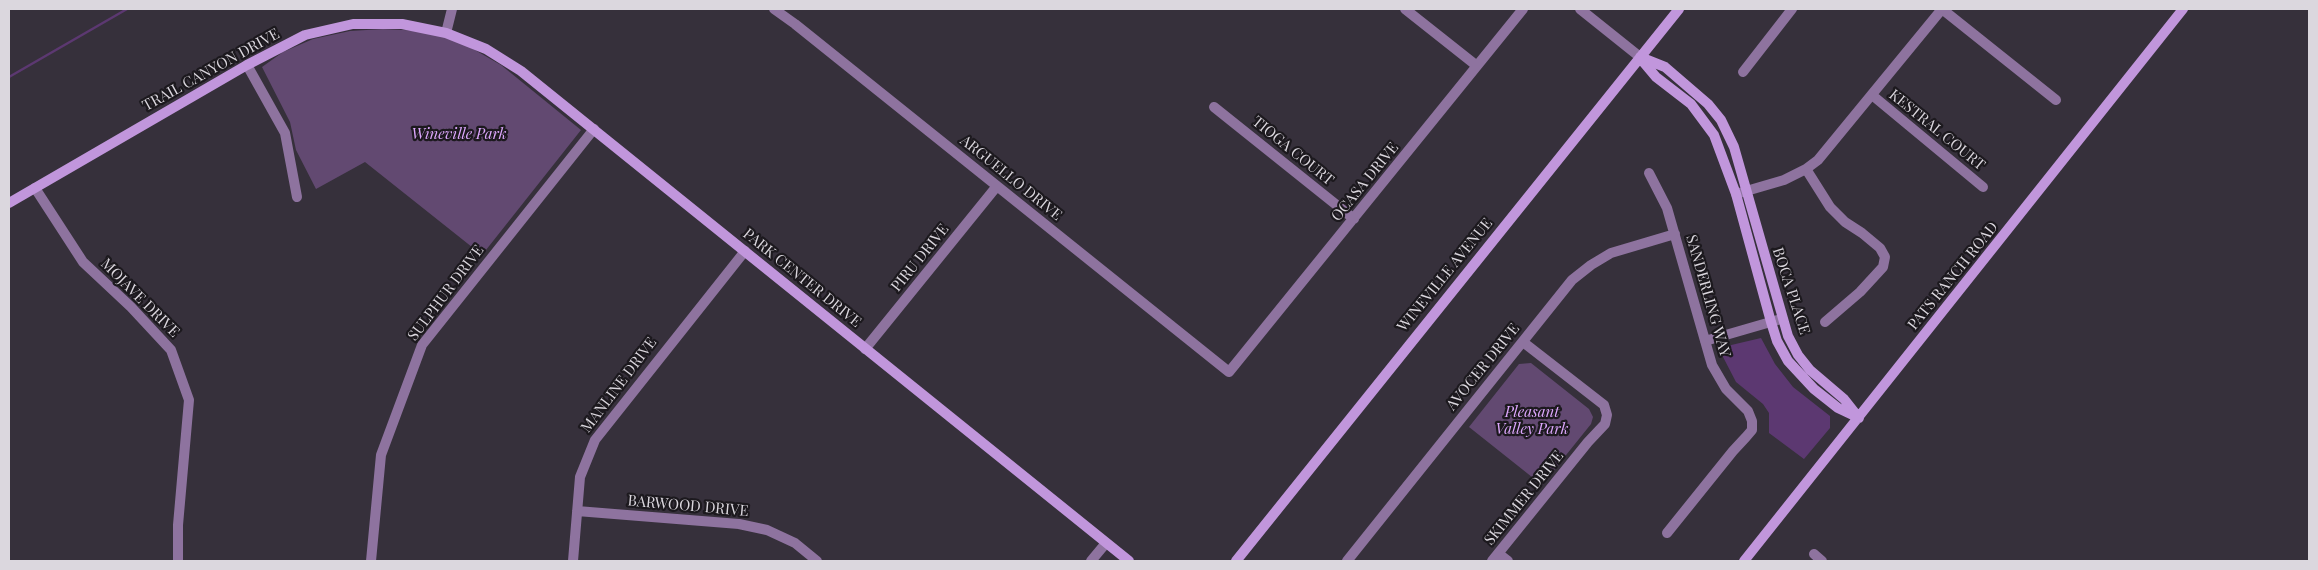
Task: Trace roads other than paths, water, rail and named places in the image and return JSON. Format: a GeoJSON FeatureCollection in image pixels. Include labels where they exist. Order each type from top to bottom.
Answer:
{"type":"FeatureCollection","features":[{"type":"Feature","properties":{"kind":"street"},"geometry":{"type":"LineString","coordinates":[[446,33],[452,9]]}},
{"type":"Feature","properties":{"kind":"street","name":"ARGUELLO DRIVE"},"geometry":{"type":"LineString","coordinates":[[774,9],[1228,372]]}},
{"type":"Feature","properties":{"kind":"street"},"geometry":{"type":"LineString","coordinates":[[1405,9],[1477,66]]}},
{"type":"Feature","properties":{"kind":"street","name":"OCASA DRIVE"},"geometry":{"type":"LineString","coordinates":[[1228,372],[1523,9]]}},
{"type":"Feature","properties":{"kind":"street","name":"BOCA PLACE"},"geometry":{"type":"LineString","coordinates":[[1580,9],[1640,57],[1665,67],[1708,104],[1721,120],[1734,147],[1741,193],[1776,320],[1798,354],[1821,380],[1844,399],[1858,418]]}},
{"type":"Feature","properties":{"kind":"street","name":"WINEVILLE AVENUE"},"geometry":{"type":"LineString","coordinates":[[1236,561],[1679,9]]}},
{"type":"Feature","properties":{"kind":"street"},"geometry":{"type":"LineString","coordinates":[[1743,72],[1792,9]]}},
{"type":"Feature","properties":{"kind":"street"},"geometry":{"type":"LineString","coordinates":[[1741,193],[1778,182],[1806,169],[1826,152],[1942,9],[2056,100]]}},
{"type":"Feature","properties":{"kind":"street","name":"PATS RANCH ROAD"},"geometry":{"type":"LineString","coordinates":[[1744,561],[2183,9]]}},
{"type":"Feature","properties":{"kind":"street","name":"TRAIL CANYON DRIVE"},"geometry":{"type":"LineString","coordinates":[[9,203],[247,65],[305,35],[353,24],[402,24],[446,33]]}},
{"type":"Feature","properties":{"kind":"street","name":"PARK CENTER DRIVE"},"geometry":{"type":"LineString","coordinates":[[446,33],[486,48],[521,71],[1129,561]]}},
{"type":"Feature","properties":{"kind":"street"},"geometry":{"type":"LineString","coordinates":[[247,65],[285,133],[297,197]]}},
{"type":"Feature","properties":{"kind":"street","name":"KESTRAL COURT"},"geometry":{"type":"LineString","coordinates":[[1872,96],[1983,187]]}},
{"type":"Feature","properties":{"kind":"street","name":"TIOGA COURT"},"geometry":{"type":"LineString","coordinates":[[1214,107],[1354,219]]}},
{"type":"Feature","properties":{"kind":"street","name":"SULPHUR DRIVE"},"geometry":{"type":"LineString","coordinates":[[371,561],[381,455],[422,345],[594,129]]}},
{"type":"Feature","properties":{"kind":"street"},"geometry":{"type":"LineString","coordinates":[[1806,169],[1820,194],[1830,207],[1845,222],[1880,248],[1885,257],[1883,267],[1860,292],[1825,322]]}},
{"type":"Feature","properties":{"kind":"street","name":"SANDERLING WAY"},"geometry":{"type":"LineString","coordinates":[[1649,173],[1667,208],[1712,365],[1720,380],[1734,399],[1748,411],[1752,420],[1752,430],[1732,451],[1667,533]]}},
{"type":"Feature","properties":{"kind":"street","name":"PIRU DRIVE"},"geometry":{"type":"LineString","coordinates":[[865,349],[997,186]]}},
{"type":"Feature","properties":{"kind":"street","name":"MOJAVE DRIVE"},"geometry":{"type":"LineString","coordinates":[[35,188],[82,262],[131,307],[171,350],[189,400],[178,525],[178,561]]}},
{"type":"Feature","properties":{"kind":"street","name":"AVOCER DRIVE"},"geometry":{"type":"LineString","coordinates":[[1348,561],[1572,280],[1591,265],[1611,253],[1675,234]]}},
{"type":"Feature","properties":{"kind":"street","name":"MANLINE DRIVE"},"geometry":{"type":"LineString","coordinates":[[573,561],[580,478],[584,462],[600,432],[744,251]]}},
{"type":"Feature","properties":{"kind":"street"},"geometry":{"type":"LineString","coordinates":[[1705,341],[1776,320]]}},
{"type":"Feature","properties":{"kind":"street","name":"SKIMMER DRIVE"},"geometry":{"type":"LineString","coordinates":[[1495,557],[1588,442],[1605,424],[1607,415],[1604,405],[1522,342]]}},
{"type":"Feature","properties":{"kind":"street","name":"BARWOOD DRIVE"},"geometry":{"type":"LineString","coordinates":[[578,511],[739,524],[766,530],[795,544],[817,561]]}},
{"type":"Feature","properties":{"kind":"street"},"geometry":{"type":"LineString","coordinates":[[1091,561],[1106,543]]}},
{"type":"Feature","properties":{"kind":"street"},"geometry":{"type":"LineString","coordinates":[[1495,557],[1508,561]]}},
{"type":"Feature","properties":{"kind":"waterway"},"geometry":{"type":"LineString","coordinates":[[9,77],[127,9]]}},
{"type":"Feature","properties":{"kind":"park label","name":"Wineville Park"},"geometry":{"type":"Point","coordinates":[459,134]}},
{"type":"Feature","properties":{"kind":"park label","name":"Pleasant Valley Park"},"geometry":{"type":"Point","coordinates":[1532,420]}}]}
